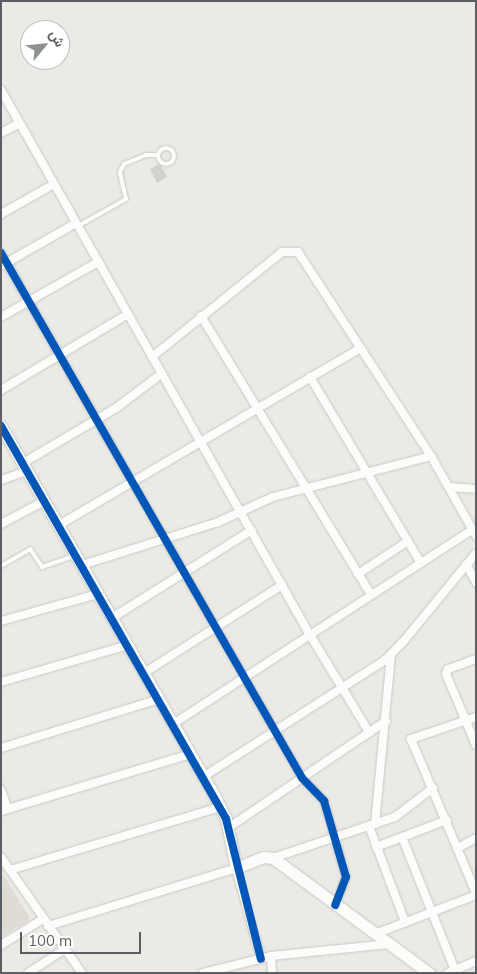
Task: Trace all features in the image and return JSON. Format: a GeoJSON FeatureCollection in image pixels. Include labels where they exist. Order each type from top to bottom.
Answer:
{"type":"FeatureCollection","features":[{"type":"Feature","properties":{"kind":"street"},"geometry":{"type":"LineString","coordinates":[[1,90],[152,357],[242,510],[310,635],[369,732]]}},
{"type":"Feature","properties":{"kind":"street"},"geometry":{"type":"LineString","coordinates":[[1,133],[20,123]]}},
{"type":"Feature","properties":{"kind":"street"},"geometry":{"type":"LineString","coordinates":[[1,214],[54,184]]}},
{"type":"Feature","properties":{"kind":"street"},"geometry":{"type":"LineString","coordinates":[[4,264],[77,224]]}},
{"type":"Feature","properties":{"kind":"street"},"geometry":{"type":"LineString","coordinates":[[152,357],[282,252],[294,250],[304,257],[431,456],[474,532],[421,563],[173,724]]}},
{"type":"Feature","properties":{"kind":"street"},"geometry":{"type":"LineString","coordinates":[[1,252],[4,264],[29,302],[164,539],[246,676],[302,778],[324,801],[346,877],[335,905]]}},
{"type":"Feature","properties":{"kind":"street"},"geometry":{"type":"LineString","coordinates":[[1,318],[98,262]]}},
{"type":"Feature","properties":{"kind":"street"},"geometry":{"type":"LineString","coordinates":[[1,390],[128,314]]}},
{"type":"Feature","properties":{"kind":"street"},"geometry":{"type":"LineString","coordinates":[[201,316],[304,489],[371,595]]}},
{"type":"Feature","properties":{"kind":"street"},"geometry":{"type":"LineString","coordinates":[[59,525],[256,407],[361,348]]}},
{"type":"Feature","properties":{"kind":"street"},"geometry":{"type":"LineString","coordinates":[[1,480],[25,467],[162,374]]}},
{"type":"Feature","properties":{"kind":"street"},"geometry":{"type":"LineString","coordinates":[[310,377],[421,563]]}},
{"type":"Feature","properties":{"kind":"street"},"geometry":{"type":"LineString","coordinates":[[1,426],[204,776],[220,808],[228,828],[236,868],[261,958]]}},
{"type":"Feature","properties":{"kind":"street"},"geometry":{"type":"LineString","coordinates":[[79,560],[164,539],[304,489],[367,471],[431,456]]}},
{"type":"Feature","properties":{"kind":"street"},"geometry":{"type":"LineString","coordinates":[[448,487],[476,489]]}},
{"type":"Feature","properties":{"kind":"street"},"geometry":{"type":"LineString","coordinates":[[1,524],[44,501]]}},
{"type":"Feature","properties":{"kind":"street"},"geometry":{"type":"LineString","coordinates":[[112,618],[252,530]]}},
{"type":"Feature","properties":{"kind":"street"},"geometry":{"type":"LineString","coordinates":[[358,574],[408,542]]}},
{"type":"Feature","properties":{"kind":"street"},"geometry":{"type":"LineString","coordinates":[[204,776],[391,655],[476,553]]}},
{"type":"Feature","properties":{"kind":"street"},"geometry":{"type":"LineString","coordinates":[[466,564],[476,582]]}},
{"type":"Feature","properties":{"kind":"street"},"geometry":{"type":"LineString","coordinates":[[144,673],[282,585]]}},
{"type":"Feature","properties":{"kind":"street"},"geometry":{"type":"LineString","coordinates":[[2,619],[98,594]]}},
{"type":"Feature","properties":{"kind":"street"},"geometry":{"type":"LineString","coordinates":[[1,682],[128,645]]}},
{"type":"Feature","properties":{"kind":"street"},"geometry":{"type":"LineString","coordinates":[[391,655],[386,721],[372,825],[376,847],[405,922]]}},
{"type":"Feature","properties":{"kind":"street"},"geometry":{"type":"LineString","coordinates":[[476,658],[446,671],[476,745]]}},
{"type":"Feature","properties":{"kind":"street"},"geometry":{"type":"LineString","coordinates":[[1,748],[159,699]]}},
{"type":"Feature","properties":{"kind":"street"},"geometry":{"type":"LineString","coordinates":[[375,934],[476,894],[447,820],[411,739],[476,717]]}},
{"type":"Feature","properties":{"kind":"street"},"geometry":{"type":"LineString","coordinates":[[228,828],[386,721]]}},
{"type":"Feature","properties":{"kind":"street"},"geometry":{"type":"LineString","coordinates":[[1,790],[5,811],[191,754]]}},
{"type":"Feature","properties":{"kind":"street"},"geometry":{"type":"LineString","coordinates":[[48,926],[236,868],[263,857],[272,858],[395,817],[433,788]]}},
{"type":"Feature","properties":{"kind":"street"},"geometry":{"type":"LineString","coordinates":[[10,870],[220,808]]}},
{"type":"Feature","properties":{"kind":"street"},"geometry":{"type":"LineString","coordinates":[[376,847],[447,820]]}},
{"type":"Feature","properties":{"kind":"street"},"geometry":{"type":"LineString","coordinates":[[402,837],[432,912],[451,971],[476,961]]}},
{"type":"Feature","properties":{"kind":"street"},"geometry":{"type":"LineString","coordinates":[[458,848],[476,838]]}},
{"type":"Feature","properties":{"kind":"street"},"geometry":{"type":"LineString","coordinates":[[1,857],[82,973]]}},
{"type":"Feature","properties":{"kind":"street"},"geometry":{"type":"LineString","coordinates":[[272,858],[424,972]]}},
{"type":"Feature","properties":{"kind":"street"},"geometry":{"type":"LineString","coordinates":[[1,945],[43,918]]}},
{"type":"Feature","properties":{"kind":"street"},"geometry":{"type":"LineString","coordinates":[[203,973],[271,956],[389,944]]}},
{"type":"Feature","properties":{"kind":"street"},"geometry":{"type":"LineString","coordinates":[[28,973],[65,949]]}},
{"type":"Feature","properties":{"kind":"street"},"geometry":{"type":"LineString","coordinates":[[271,956],[272,973]]}},
{"type":"Feature","properties":{"kind":"lane"},"geometry":{"type":"LineString","coordinates":[[167,148],[174,158],[165,165],[158,155],[160,150],[167,148]]}},
{"type":"Feature","properties":{"kind":"lane"},"geometry":{"type":"LineString","coordinates":[[77,224],[126,199],[120,172],[124,164],[146,155],[158,155]]}},
{"type":"Feature","properties":{"kind":"lane"},"geometry":{"type":"LineString","coordinates":[[1,566],[30,549],[42,567],[79,560]]}},
{"type":"Feature","properties":{"kind":"shaded area"},"geometry":{"type":"Polygon","coordinates":[[[1,871],[29,917],[28,921],[1,937],[1,871]]]}},
{"type":"Feature","properties":{"kind":"building"},"geometry":{"type":"Polygon","coordinates":[[[160,164],[167,177],[157,183],[150,169],[160,164]]]}},
{"type":"Feature","properties":{"kind":"cycle path"},"geometry":{"type":"LineString","coordinates":[[1,253],[302,778],[324,801],[346,877],[335,905]]}},
{"type":"Feature","properties":{"kind":"cycle path"},"geometry":{"type":"LineString","coordinates":[[1,426],[226,819],[261,959]]}}]}
